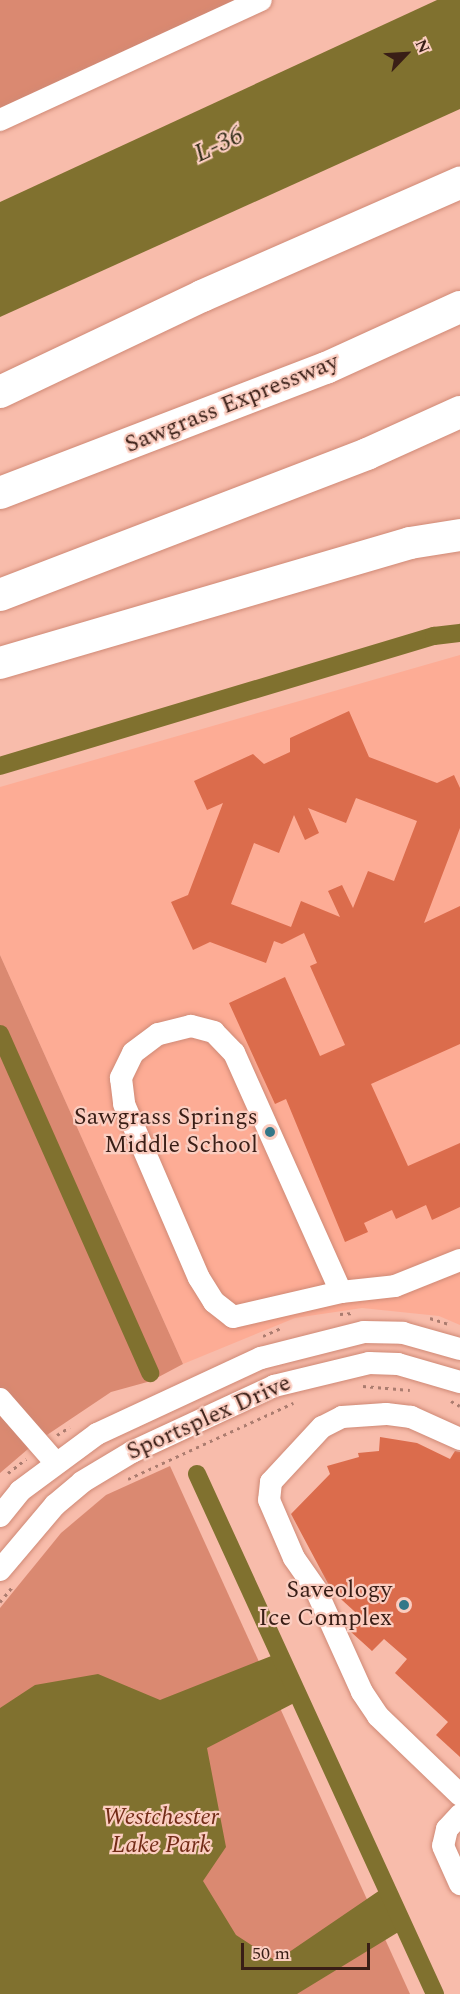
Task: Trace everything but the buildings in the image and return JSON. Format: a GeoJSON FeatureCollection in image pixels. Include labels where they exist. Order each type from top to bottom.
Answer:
{"type":"FeatureCollection","features":[{"type":"Feature","properties":{"kind":"highway"},"geometry":{"type":"LineString","coordinates":[[0,392],[202,296],[460,183]]}},
{"type":"Feature","properties":{"kind":"highway","name":"Sawgrass Expressway"},"geometry":{"type":"LineString","coordinates":[[0,493],[326,369],[460,307]]}},
{"type":"Feature","properties":{"kind":"highway"},"geometry":{"type":"LineString","coordinates":[[0,595],[367,454],[460,412]]}},
{"type":"Feature","properties":{"kind":"highway"},"geometry":{"type":"LineString","coordinates":[[0,663],[410,543],[460,535]]}},
{"type":"Feature","properties":{"kind":"street"},"geometry":{"type":"LineString","coordinates":[[0,120],[261,0]]}},
{"type":"Feature","properties":{"kind":"street"},"geometry":{"type":"LineString","coordinates":[[341,1292],[234,1053],[214,1032],[191,1026],[158,1034],[133,1053],[120,1078],[124,1104],[199,1278],[214,1302],[233,1317],[341,1292],[394,1286],[460,1260]]}},
{"type":"Feature","properties":{"kind":"street"},"geometry":{"type":"LineString","coordinates":[[363,1332],[369,1363]]}},
{"type":"Feature","properties":{"kind":"street","name":"Sportsplex Drive"},"geometry":{"type":"LineString","coordinates":[[0,1516],[20,1491],[60,1457],[112,1426],[261,1358],[363,1332],[403,1333],[460,1348]]}},
{"type":"Feature","properties":{"kind":"street","name":"Sportsplex Drive"},"geometry":{"type":"LineString","coordinates":[[8,1576],[54,1505],[82,1482],[132,1452],[274,1386],[306,1375],[369,1363],[398,1364],[454,1391]]}},
{"type":"Feature","properties":{"kind":"street"},"geometry":{"type":"LineString","coordinates":[[0,1399],[60,1457],[82,1482]]}},
{"type":"Feature","properties":{"kind":"street"},"geometry":{"type":"LineString","coordinates":[[460,1439],[411,1418],[386,1414],[342,1417],[321,1427],[271,1482],[269,1500],[294,1558],[316,1590],[362,1692],[378,1716],[460,1795]]}},
{"type":"Feature","properties":{"kind":"street"},"geometry":{"type":"LineString","coordinates":[[460,1815],[447,1829],[443,1846],[460,1884]]}},
{"type":"Feature","properties":{"kind":"path"},"geometry":{"type":"LineString","coordinates":[[125,1480],[312,1395],[306,1375]]}},
{"type":"Feature","properties":{"kind":"path"},"geometry":{"type":"LineString","coordinates":[[357,1386],[417,1391]]}},
{"type":"Feature","properties":{"kind":"path"},"geometry":{"type":"LineString","coordinates":[[454,1391],[460,1406]]}},
{"type":"Feature","properties":{"kind":"path"},"geometry":{"type":"LineString","coordinates":[[0,1602],[8,1576]]}},
{"type":"Feature","properties":{"kind":"shaded area","name":"Sawgrass Springs Middle School"},"geometry":{"type":"Polygon","coordinates":[[[460,655],[460,1325],[439,1316],[362,1308],[295,1318],[183,1364],[0,955],[0,787],[460,655]]]}},
{"type":"Feature","properties":{"kind":"green space"},"geometry":{"type":"Polygon","coordinates":[[[0,0],[261,0],[0,120],[0,0]]]}},
{"type":"Feature","properties":{"kind":"green space"},"geometry":{"type":"Polygon","coordinates":[[[0,955],[183,1364],[151,1381],[111,1392],[35,1443],[0,1473],[0,955]]]}},
{"type":"Feature","properties":{"kind":"green space","name":"Westchester Lake Park"},"geometry":{"type":"Polygon","coordinates":[[[170,1466],[410,1994],[0,1994],[0,1608],[61,1533],[106,1495],[170,1466]]]}},
{"type":"Feature","properties":{"kind":"water","name":"L-36"},"geometry":{"type":"Polygon","coordinates":[[[437,0],[460,0],[460,109],[0,317],[0,202],[437,0]]]}},
{"type":"Feature","properties":{"kind":"water"},"geometry":{"type":"Polygon","coordinates":[[[279,1653],[300,1700],[207,1748],[226,1847],[203,1881],[236,1935],[276,1961],[386,1886],[405,1928],[297,1994],[0,1994],[0,1708],[35,1685],[98,1674],[160,1700],[279,1653]]]}},
{"type":"Feature","properties":{"kind":"waterway"},"geometry":{"type":"LineString","coordinates":[[0,766],[434,636],[460,633]]}},
{"type":"Feature","properties":{"kind":"waterway"},"geometry":{"type":"LineString","coordinates":[[0,1034],[150,1373]]}},
{"type":"Feature","properties":{"kind":"waterway"},"geometry":{"type":"LineString","coordinates":[[197,1474],[435,1994]]}},
{"type":"Feature","properties":{"kind":"place","name":"Sawgrass Springs Middle School"},"geometry":{"type":"Point","coordinates":[270,1132]}},
{"type":"Feature","properties":{"kind":"place","name":"Saveology Ice Complex"},"geometry":{"type":"Point","coordinates":[404,1605]}}]}
